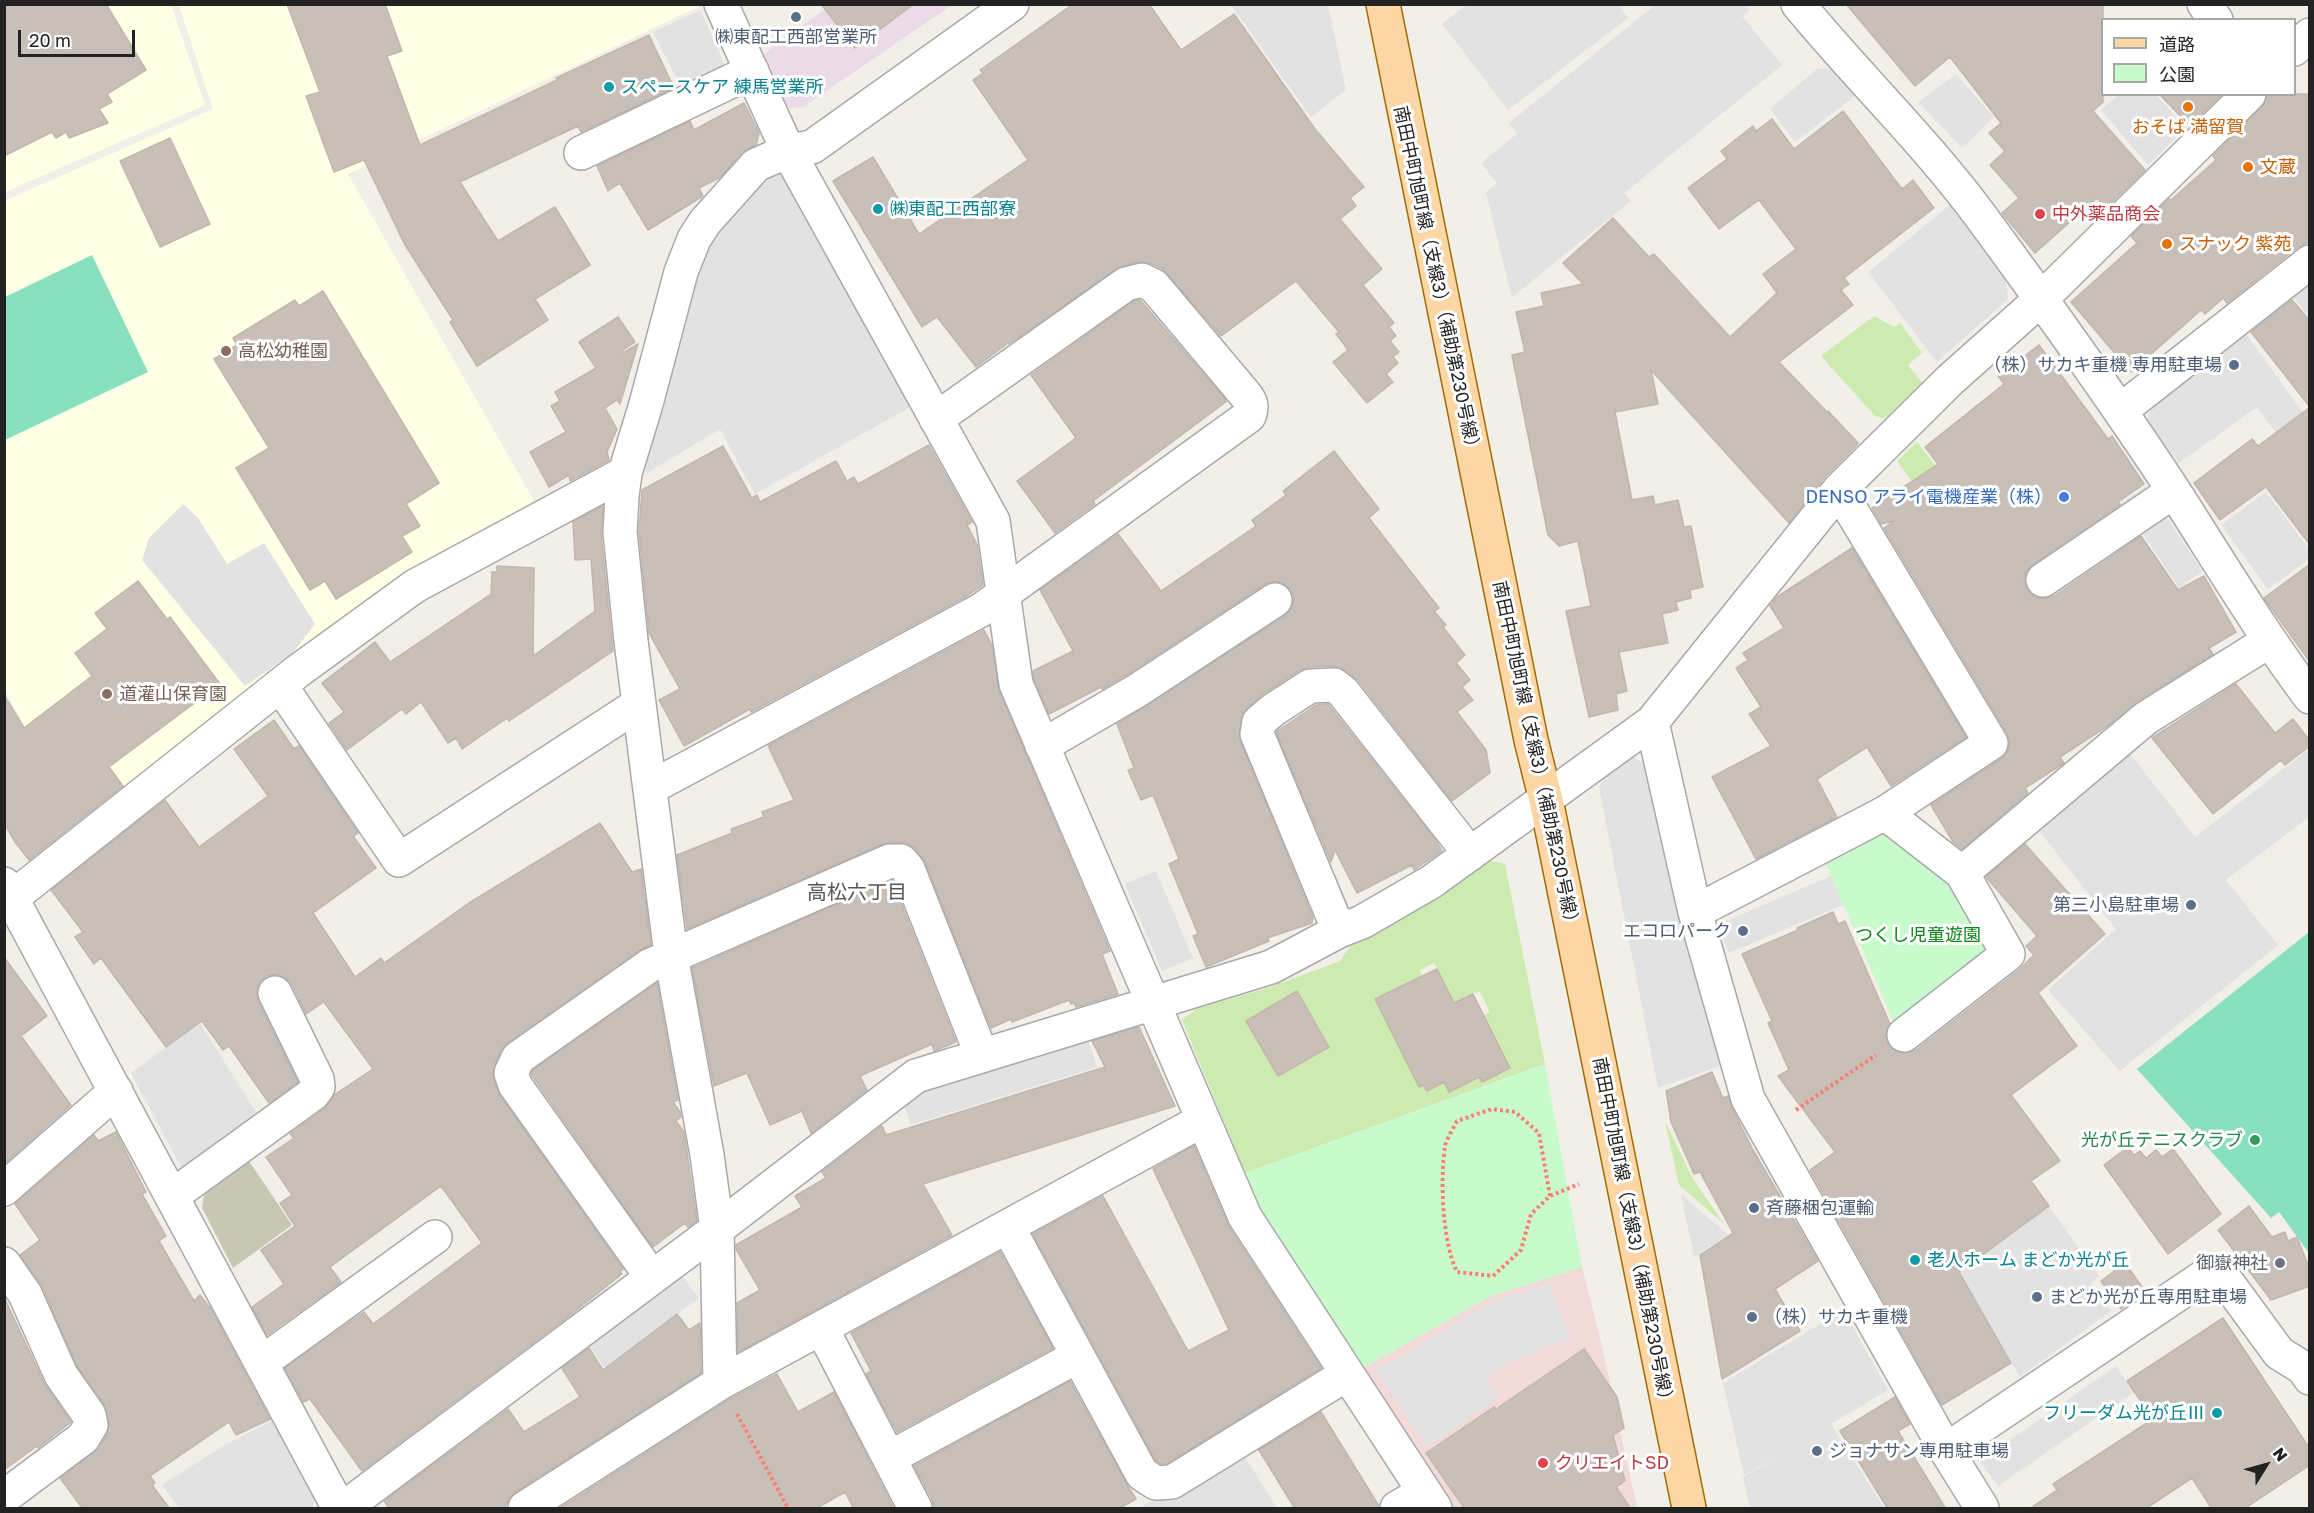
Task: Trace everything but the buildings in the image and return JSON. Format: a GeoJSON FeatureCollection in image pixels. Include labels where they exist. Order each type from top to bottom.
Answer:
{"type":"FeatureCollection","features":[{"type":"Feature","properties":{"kind":"main road","name":"南田中町旭町線（支線3）（補助第230号線）"},"geometry":{"type":"LineString","coordinates":[[1383,4],[1689,1509]]}},
{"type":"Feature","properties":{"kind":"street"},"geometry":{"type":"LineString","coordinates":[[721,4],[788,151],[993,521],[1016,684],[1245,1217],[1347,1374],[1419,1503]]}},
{"type":"Feature","properties":{"kind":"street"},"geometry":{"type":"LineString","coordinates":[[720,1383],[717,1229],[704,1134],[671,955],[639,704],[620,532],[625,473],[686,255],[705,222],[756,165],[788,151],[812,147],[1012,4]]}},
{"type":"Feature","properties":{"kind":"street"},"geometry":{"type":"LineString","coordinates":[[1798,4],[1946,170],[2120,411],[2174,491],[2269,641],[2304,677]]}},
{"type":"Feature","properties":{"kind":"street"},"geometry":{"type":"LineString","coordinates":[[2204,4],[2214,18]]}},
{"type":"Feature","properties":{"kind":"street"},"geometry":{"type":"LineString","coordinates":[[2296,48],[2310,35]]}},
{"type":"Feature","properties":{"kind":"street"},"geometry":{"type":"LineString","coordinates":[[581,153],[752,71]]}},
{"type":"Feature","properties":{"kind":"street"},"geometry":{"type":"LineString","coordinates":[[344,1509],[651,1276],[717,1229],[916,1076],[1271,967],[1339,931],[1362,922],[1431,882],[1652,722],[1839,490],[1890,442],[1950,380],[2041,299],[2246,96]]}},
{"type":"Feature","properties":{"kind":"street"},"geometry":{"type":"LineString","coordinates":[[2120,411],[2310,262]]}},
{"type":"Feature","properties":{"kind":"street"},"geometry":{"type":"LineString","coordinates":[[650,788],[981,610],[1249,416],[1252,409],[1250,401],[1154,286],[1142,280],[1126,284],[936,419]]}},
{"type":"Feature","properties":{"kind":"street"},"geometry":{"type":"LineString","coordinates":[[339,1509],[116,1091],[7,895],[280,685],[415,586],[625,473]]}},
{"type":"Feature","properties":{"kind":"street"},"geometry":{"type":"LineString","coordinates":[[1695,912],[1885,813],[1991,743],[1839,490]]}},
{"type":"Feature","properties":{"kind":"street"},"geometry":{"type":"LineString","coordinates":[[2043,580],[2174,491]]}},
{"type":"Feature","properties":{"kind":"street"},"geometry":{"type":"LineString","coordinates":[[1042,746],[1138,690],[1275,600]]}},
{"type":"Feature","properties":{"kind":"street"},"geometry":{"type":"LineString","coordinates":[[1962,873],[2146,718],[2269,641]]}},
{"type":"Feature","properties":{"kind":"street"},"geometry":{"type":"LineString","coordinates":[[280,685],[399,860],[639,704]]}},
{"type":"Feature","properties":{"kind":"street"},"geometry":{"type":"LineString","coordinates":[[1339,931],[1257,734],[1259,722],[1310,686],[1334,685],[1343,692],[1470,854]]}},
{"type":"Feature","properties":{"kind":"street"},"geometry":{"type":"LineString","coordinates":[[1652,722],[1695,912],[1748,1099],[1946,1450],[1982,1509]]}},
{"type":"Feature","properties":{"kind":"street"},"geometry":{"type":"LineString","coordinates":[[1885,813],[1962,873],[2008,954],[1904,1035]]}},
{"type":"Feature","properties":{"kind":"street"},"geometry":{"type":"LineString","coordinates":[[651,1276],[515,1085],[511,1073],[518,1058],[649,966],[890,861],[901,861],[908,869],[982,1056]]}},
{"type":"Feature","properties":{"kind":"street"},"geometry":{"type":"LineString","coordinates":[[172,1196],[313,1094],[318,1087],[317,1079],[275,993]]}},
{"type":"Feature","properties":{"kind":"street"},"geometry":{"type":"LineString","coordinates":[[4,1190],[116,1091]]}},
{"type":"Feature","properties":{"kind":"street"},"geometry":{"type":"LineString","coordinates":[[525,1509],[720,1383],[1203,1120]]}},
{"type":"Feature","properties":{"kind":"street"},"geometry":{"type":"LineString","coordinates":[[1008,1227],[1142,1474],[1156,1483],[1172,1482],[1347,1374]]}},
{"type":"Feature","properties":{"kind":"street"},"geometry":{"type":"LineString","coordinates":[[261,1363],[435,1237]]}},
{"type":"Feature","properties":{"kind":"street"},"geometry":{"type":"LineString","coordinates":[[4,1264],[25,1294],[61,1375],[89,1415],[91,1425],[83,1438],[4,1497]]}},
{"type":"Feature","properties":{"kind":"street"},"geometry":{"type":"LineString","coordinates":[[1946,1450],[2205,1276],[2215,1274],[2227,1282],[2279,1353],[2302,1368],[2310,1378]]}},
{"type":"Feature","properties":{"kind":"street"},"geometry":{"type":"LineString","coordinates":[[822,1329],[915,1509]]}},
{"type":"Feature","properties":{"kind":"street"},"geometry":{"type":"LineString","coordinates":[[889,1458],[1078,1356]]}},
{"type":"Feature","properties":{"kind":"path"},"geometry":{"type":"LineString","coordinates":[[1766,1131],[1904,1035]]}},
{"type":"Feature","properties":{"kind":"path"},"geometry":{"type":"LineString","coordinates":[[1550,1197],[1539,1133],[1515,1112],[1492,1109],[1457,1121],[1446,1144],[1443,1207],[1452,1260],[1457,1272],[1493,1276],[1521,1250],[1531,1214],[1550,1197],[1580,1184]]}},
{"type":"Feature","properties":{"kind":"path"},"geometry":{"type":"LineString","coordinates":[[720,1383],[788,1509]]}},
{"type":"Feature","properties":{"kind":"shaded area"},"geometry":{"type":"Polygon","coordinates":[[[1468,4],[1618,5],[1628,18],[1508,110],[1442,24],[1468,4]]]}},
{"type":"Feature","properties":{"kind":"shaded area"},"geometry":{"type":"Polygon","coordinates":[[[5,5],[171,5],[205,105],[5,192],[5,5]]]}},
{"type":"Feature","properties":{"kind":"shaded area","name":"高松幼稚園"},"geometry":{"type":"Polygon","coordinates":[[[179,5],[702,5],[348,174],[534,501],[398,580],[81,824],[5,691],[4,201],[213,109],[179,5]]]}},
{"type":"Feature","properties":{"kind":"shaded area"},"geometry":{"type":"Polygon","coordinates":[[[830,5],[952,5],[803,107],[790,108],[760,57],[830,5]]]}},
{"type":"Feature","properties":{"kind":"shaded area"},"geometry":{"type":"Polygon","coordinates":[[[1231,5],[1328,5],[1346,90],[1311,117],[1231,5]]]}},
{"type":"Feature","properties":{"kind":"shaded area"},"geometry":{"type":"Polygon","coordinates":[[[1655,5],[1745,5],[1749,10],[1742,16],[1782,65],[1624,193],[1631,201],[1512,297],[1486,192],[1497,183],[1481,163],[1517,134],[1509,123],[1655,5]]]}},
{"type":"Feature","properties":{"kind":"shaded area"},"geometry":{"type":"Polygon","coordinates":[[[700,10],[726,68],[681,87],[653,32],[700,10]]]}},
{"type":"Feature","properties":{"kind":"shaded area"},"geometry":{"type":"Polygon","coordinates":[[[1831,68],[1855,96],[1795,142],[1770,109],[1817,69],[1831,68]]]}},
{"type":"Feature","properties":{"kind":"shaded area"},"geometry":{"type":"Polygon","coordinates":[[[1956,74],[1994,117],[1962,148],[1918,102],[1956,74]]]}},
{"type":"Feature","properties":{"kind":"shaded area"},"geometry":{"type":"Polygon","coordinates":[[[2117,96],[2156,96],[2187,127],[2148,165],[2101,110],[2117,96]]]}},
{"type":"Feature","properties":{"kind":"shaded area"},"geometry":{"type":"Polygon","coordinates":[[[764,169],[783,174],[910,402],[907,409],[755,494],[720,429],[647,473],[643,466],[701,242],[764,169]]]}},
{"type":"Feature","properties":{"kind":"shaded area"},"geometry":{"type":"Polygon","coordinates":[[[1950,205],[2006,282],[2008,299],[1937,362],[1868,272],[1950,205]]]}},
{"type":"Feature","properties":{"kind":"shaded area"},"geometry":{"type":"Polygon","coordinates":[[[2309,278],[2309,317],[2290,293],[2309,278]]]}},
{"type":"Feature","properties":{"kind":"shaded area","name":"（株）サカキ重機 専用駐車場"},"geometry":{"type":"Polygon","coordinates":[[[2244,331],[2309,421],[2299,465],[2257,407],[2179,463],[2147,420],[2153,399],[2244,331]]]}},
{"type":"Feature","properties":{"kind":"shaded area"},"geometry":{"type":"Polygon","coordinates":[[[2146,486],[2202,571],[2179,588],[2143,534],[2119,550],[2099,519],[2146,486]]]}},
{"type":"Feature","properties":{"kind":"shaded area"},"geometry":{"type":"Polygon","coordinates":[[[2266,492],[2310,550],[2309,559],[2268,589],[2221,525],[2266,492]]]}},
{"type":"Feature","properties":{"kind":"shaded area"},"geometry":{"type":"Polygon","coordinates":[[[183,504],[198,518],[227,564],[264,543],[315,624],[292,654],[245,686],[142,560],[149,538],[183,504]]]}},
{"type":"Feature","properties":{"kind":"shaded area","name":"第三小島駐車場"},"geometry":{"type":"Polygon","coordinates":[[[2125,747],[2195,837],[2309,749],[2309,817],[2226,880],[2278,945],[2120,1071],[2048,990],[2116,929],[2036,827],[2125,747]]]}},
{"type":"Feature","properties":{"kind":"shaded area"},"geometry":{"type":"Polygon","coordinates":[[[1631,755],[1648,766],[1723,1065],[1658,1088],[1599,787],[1607,775],[1631,755]]]}},
{"type":"Feature","properties":{"kind":"shaded area"},"geometry":{"type":"Polygon","coordinates":[[[1156,871],[1193,958],[1162,971],[1125,884],[1156,871]]]}},
{"type":"Feature","properties":{"kind":"shaded area"},"geometry":{"type":"Polygon","coordinates":[[[1831,876],[1843,905],[1729,953],[1717,925],[1831,876]]]}},
{"type":"Feature","properties":{"kind":"shaded area"},"geometry":{"type":"Polygon","coordinates":[[[200,1023],[261,1120],[197,1169],[181,1167],[131,1073],[200,1023]]]}},
{"type":"Feature","properties":{"kind":"shaded area"},"geometry":{"type":"Polygon","coordinates":[[[1087,1036],[1097,1067],[911,1125],[903,1103],[930,1084],[1087,1036]]]}},
{"type":"Feature","properties":{"kind":"shaded area"},"geometry":{"type":"Polygon","coordinates":[[[247,1158],[292,1225],[233,1268],[202,1208],[205,1190],[247,1158]]]}},
{"type":"Feature","properties":{"kind":"shaded area"},"geometry":{"type":"Polygon","coordinates":[[[1681,1194],[1728,1235],[1694,1257],[1681,1194]]]}},
{"type":"Feature","properties":{"kind":"shaded area","name":"まどか光が丘専用駐車場"},"geometry":{"type":"Polygon","coordinates":[[[2049,1206],[2099,1276],[2091,1283],[2111,1311],[2020,1377],[1959,1272],[2049,1206]]]}},
{"type":"Feature","properties":{"kind":"shaded area"},"geometry":{"type":"Polygon","coordinates":[[[1582,1267],[1599,1333],[1637,1508],[1453,1508],[1363,1368],[1489,1297],[1582,1267]]]}},
{"type":"Feature","properties":{"kind":"shaded area"},"geometry":{"type":"Polygon","coordinates":[[[682,1276],[699,1298],[605,1368],[589,1345],[682,1276]]]}},
{"type":"Feature","properties":{"kind":"shaded area"},"geometry":{"type":"Polygon","coordinates":[[[1550,1283],[1570,1339],[1508,1363],[1486,1379],[1498,1399],[1427,1447],[1376,1370],[1495,1301],[1550,1283]]]}},
{"type":"Feature","properties":{"kind":"shaded area"},"geometry":{"type":"Polygon","coordinates":[[[1843,1310],[1888,1390],[1831,1424],[1884,1508],[1750,1508],[1743,1477],[1790,1449],[1744,1475],[1723,1383],[1843,1310]]]}},
{"type":"Feature","properties":{"kind":"shaded area"},"geometry":{"type":"Polygon","coordinates":[[[2116,1366],[2134,1392],[1998,1486],[1980,1461],[2116,1366]]]}},
{"type":"Feature","properties":{"kind":"shaded area"},"geometry":{"type":"Polygon","coordinates":[[[277,1418],[316,1497],[312,1508],[179,1508],[162,1485],[223,1446],[277,1418]]]}},
{"type":"Feature","properties":{"kind":"shaded area"},"geometry":{"type":"Polygon","coordinates":[[[1240,1449],[1277,1508],[1139,1508],[1156,1498],[1158,1500],[1240,1449]]]}},
{"type":"Feature","properties":{"kind":"green space"},"geometry":{"type":"Polygon","coordinates":[[[92,255],[148,372],[5,440],[5,297],[92,255]]]}},
{"type":"Feature","properties":{"kind":"green space"},"geometry":{"type":"Polygon","coordinates":[[[1874,316],[1894,327],[1900,323],[1922,353],[1908,365],[1924,385],[1888,417],[1881,418],[1875,416],[1821,356],[1874,316]]]}},
{"type":"Feature","properties":{"kind":"green space"},"geometry":{"type":"Polygon","coordinates":[[[1917,442],[1972,512],[1948,529],[1897,461],[1917,442]]]}},
{"type":"Feature","properties":{"kind":"green space","name":"つくし児童遊園"},"geometry":{"type":"Polygon","coordinates":[[[1888,827],[1956,879],[1989,953],[1895,1026],[1824,859],[1888,827]]]}},
{"type":"Feature","properties":{"kind":"green space"},"geometry":{"type":"Polygon","coordinates":[[[1486,860],[1505,864],[1545,1064],[1245,1173],[1182,1020],[1196,1009],[1270,987],[1340,961],[1353,942],[1486,860]],[[1434,963],[1420,970],[1422,976],[1375,999],[1419,1087],[1423,1085],[1427,1091],[1444,1082],[1449,1092],[1479,1077],[1482,1082],[1510,1068],[1464,1025],[1490,1012],[1479,991],[1454,1003],[1434,963]],[[1297,992],[1246,1021],[1278,1076],[1297,992]]]}},
{"type":"Feature","properties":{"kind":"green space","name":"光が丘テニスクラブ"},"geometry":{"type":"Polygon","coordinates":[[[2309,932],[2309,1253],[2279,1212],[2271,1218],[2137,1069],[2309,932]]]}},
{"type":"Feature","properties":{"kind":"green space"},"geometry":{"type":"Polygon","coordinates":[[[1545,1064],[1582,1267],[1489,1297],[1363,1368],[1257,1207],[1245,1173],[1545,1064]]]}},
{"type":"Feature","properties":{"kind":"green space"},"geometry":{"type":"Polygon","coordinates":[[[1665,1121],[1693,1179],[1724,1224],[1679,1185],[1665,1121]]]}},
{"type":"Feature","properties":{"kind":"place","name":"㈱東配工西部営業所"},"geometry":{"type":"Point","coordinates":[796,17]}},
{"type":"Feature","properties":{"kind":"place","name":"スペースケア 練馬営業所"},"geometry":{"type":"Point","coordinates":[609,87]}},
{"type":"Feature","properties":{"kind":"place","name":"おそば 満留賀"},"geometry":{"type":"Point","coordinates":[2188,107]}},
{"type":"Feature","properties":{"kind":"place","name":"文蔵"},"geometry":{"type":"Point","coordinates":[2248,167]}},
{"type":"Feature","properties":{"kind":"place","name":"㈱東配工西部寮"},"geometry":{"type":"Point","coordinates":[878,209]}},
{"type":"Feature","properties":{"kind":"place","name":"中外薬品商会"},"geometry":{"type":"Point","coordinates":[2040,214]}},
{"type":"Feature","properties":{"kind":"place","name":"スナック 紫苑"},"geometry":{"type":"Point","coordinates":[2167,244]}},
{"type":"Feature","properties":{"kind":"place","name":"高松幼稚園"},"geometry":{"type":"Point","coordinates":[226,351]}},
{"type":"Feature","properties":{"kind":"place","name":"（株）サカキ重機 専用駐車場"},"geometry":{"type":"Point","coordinates":[2234,365]}},
{"type":"Feature","properties":{"kind":"place","name":"DENSO アライ電機産業（株）"},"geometry":{"type":"Point","coordinates":[2064,497]}},
{"type":"Feature","properties":{"kind":"place","name":"道灌山保育園"},"geometry":{"type":"Point","coordinates":[107,694]}},
{"type":"Feature","properties":{"kind":"place","name":"第三小島駐車場"},"geometry":{"type":"Point","coordinates":[2191,905]}},
{"type":"Feature","properties":{"kind":"place","name":"エコロパーク"},"geometry":{"type":"Point","coordinates":[1743,931]}},
{"type":"Feature","properties":{"kind":"place","name":"光が丘テニスクラブ"},"geometry":{"type":"Point","coordinates":[2255,1140]}},
{"type":"Feature","properties":{"kind":"place","name":"斉藤梱包運輸"},"geometry":{"type":"Point","coordinates":[1754,1208]}},
{"type":"Feature","properties":{"kind":"place","name":"老人ホーム まどか光が丘"},"geometry":{"type":"Point","coordinates":[1915,1260]}},
{"type":"Feature","properties":{"kind":"place","name":"御嶽神社"},"geometry":{"type":"Point","coordinates":[2280,1263]}},
{"type":"Feature","properties":{"kind":"place","name":"まどか光が丘専用駐車場"},"geometry":{"type":"Point","coordinates":[2037,1297]}},
{"type":"Feature","properties":{"kind":"place","name":"（株）サカキ重機"},"geometry":{"type":"Point","coordinates":[1752,1317]}},
{"type":"Feature","properties":{"kind":"place","name":"フリーダム光が丘Ⅲ"},"geometry":{"type":"Point","coordinates":[2217,1413]}},
{"type":"Feature","properties":{"kind":"place","name":"ジョナサン専用駐車場"},"geometry":{"type":"Point","coordinates":[1817,1451]}},
{"type":"Feature","properties":{"kind":"place","name":"クリエイトSD"},"geometry":{"type":"Point","coordinates":[1543,1463]}},
{"type":"Feature","properties":{"kind":"district","name":"高松六丁目"},"geometry":{"type":"Point","coordinates":[857,893]}}]}
